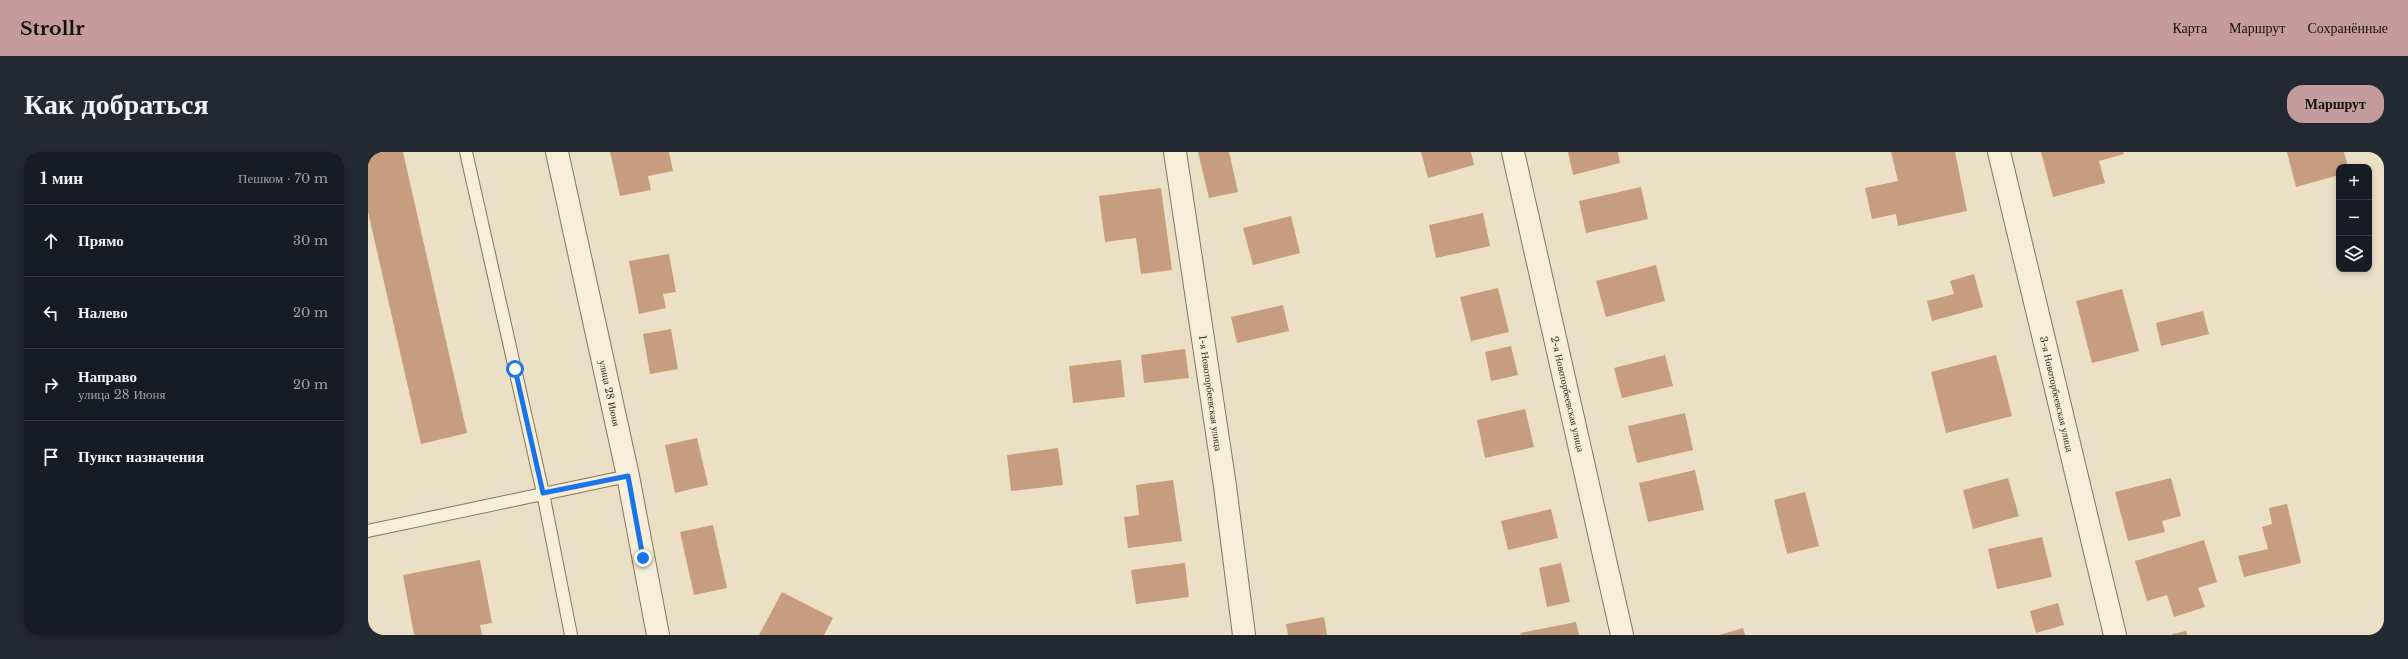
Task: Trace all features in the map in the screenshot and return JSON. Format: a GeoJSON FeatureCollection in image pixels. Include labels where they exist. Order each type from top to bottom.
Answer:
{"type":"FeatureCollection","features":[{"type":"Feature","properties":{"kind":"street","name":"улица 28 Июня"},"geometry":{"type":"LineString","coordinates":[[557,152],[628,476],[658,635]]}},
{"type":"Feature","properties":{"kind":"street","name":"1-я Новоторбеевская улица"},"geometry":{"type":"LineString","coordinates":[[1175,152],[1225,486],[1244,635]]}},
{"type":"Feature","properties":{"kind":"street","name":"2-я Новоторбеевская улица"},"geometry":{"type":"LineString","coordinates":[[1513,152],[1622,635]]}},
{"type":"Feature","properties":{"kind":"street","name":"3-я Новоторбеевская улица"},"geometry":{"type":"LineString","coordinates":[[1999,152],[2115,635]]}},
{"type":"Feature","properties":{"kind":"lane"},"geometry":{"type":"LineString","coordinates":[[466,152],[543,493],[571,635]]}},
{"type":"Feature","properties":{"kind":"lane"},"geometry":{"type":"LineString","coordinates":[[368,531],[628,476]]}},
{"type":"Feature","properties":{"kind":"building"},"geometry":{"type":"Polygon","coordinates":[[[368,152],[403,152],[467,433],[421,444],[368,212],[368,152]]]}},
{"type":"Feature","properties":{"kind":"building"},"geometry":{"type":"Polygon","coordinates":[[[610,152],[669,152],[673,171],[648,176],[651,190],[620,196],[610,152]]]}},
{"type":"Feature","properties":{"kind":"building"},"geometry":{"type":"Polygon","coordinates":[[[1198,152],[1229,152],[1238,192],[1209,198],[1198,152]]]}},
{"type":"Feature","properties":{"kind":"building"},"geometry":{"type":"Polygon","coordinates":[[[1421,152],[1471,152],[1474,165],[1428,178],[1421,152]]]}},
{"type":"Feature","properties":{"kind":"building"},"geometry":{"type":"Polygon","coordinates":[[[1568,152],[1618,152],[1620,163],[1573,175],[1568,152]]]}},
{"type":"Feature","properties":{"kind":"building"},"geometry":{"type":"Polygon","coordinates":[[[1891,152],[1955,152],[1967,211],[1898,226],[1896,214],[1872,219],[1865,188],[1898,181],[1891,152]]]}},
{"type":"Feature","properties":{"kind":"building"},"geometry":{"type":"Polygon","coordinates":[[[2041,152],[2123,152],[2124,154],[2099,161],[2105,183],[2053,197],[2041,152]]]}},
{"type":"Feature","properties":{"kind":"building"},"geometry":{"type":"Polygon","coordinates":[[[2287,152],[2344,152],[2347,164],[2336,164],[2336,176],[2296,187],[2287,152]]]}},
{"type":"Feature","properties":{"kind":"building"},"geometry":{"type":"Polygon","coordinates":[[[1641,187],[1648,219],[1586,233],[1579,201],[1641,187]]]}},
{"type":"Feature","properties":{"kind":"building"},"geometry":{"type":"Polygon","coordinates":[[[1161,188],[1172,270],[1141,274],[1136,238],[1105,242],[1099,196],[1161,188]]]}},
{"type":"Feature","properties":{"kind":"building"},"geometry":{"type":"Polygon","coordinates":[[[1483,213],[1490,246],[1436,258],[1429,225],[1483,213]]]}},
{"type":"Feature","properties":{"kind":"building"},"geometry":{"type":"Polygon","coordinates":[[[1291,216],[1300,253],[1253,265],[1243,228],[1291,216]]]}},
{"type":"Feature","properties":{"kind":"building"},"geometry":{"type":"Polygon","coordinates":[[[669,254],[676,292],[663,294],[666,308],[639,314],[629,261],[669,254]]]}},
{"type":"Feature","properties":{"kind":"building"},"geometry":{"type":"Polygon","coordinates":[[[1656,265],[1665,301],[1606,317],[1596,281],[1656,265]]]}},
{"type":"Feature","properties":{"kind":"building"},"geometry":{"type":"Polygon","coordinates":[[[1974,274],[1983,307],[1932,321],[1927,301],[1954,294],[1950,281],[1974,274]]]}},
{"type":"Feature","properties":{"kind":"building"},"geometry":{"type":"Polygon","coordinates":[[[1498,288],[1509,332],[1471,341],[1460,297],[1498,288]]]}},
{"type":"Feature","properties":{"kind":"building"},"geometry":{"type":"Polygon","coordinates":[[[2122,289],[2139,351],[2092,363],[2076,301],[2122,289]]]}},
{"type":"Feature","properties":{"kind":"building"},"geometry":{"type":"Polygon","coordinates":[[[1283,305],[1289,331],[1237,343],[1231,317],[1283,305]]]}},
{"type":"Feature","properties":{"kind":"building"},"geometry":{"type":"Polygon","coordinates":[[[2203,311],[2209,334],[2161,346],[2156,323],[2203,311]]]}},
{"type":"Feature","properties":{"kind":"building"},"geometry":{"type":"Polygon","coordinates":[[[671,329],[678,369],[650,374],[643,334],[671,329]]]}},
{"type":"Feature","properties":{"kind":"building"},"geometry":{"type":"Polygon","coordinates":[[[1511,346],[1518,375],[1491,381],[1485,352],[1511,346]]]}},
{"type":"Feature","properties":{"kind":"building"},"geometry":{"type":"Polygon","coordinates":[[[1185,349],[1189,378],[1144,383],[1141,355],[1185,349]]]}},
{"type":"Feature","properties":{"kind":"building"},"geometry":{"type":"Polygon","coordinates":[[[1665,355],[1673,386],[1622,398],[1614,368],[1665,355]]]}},
{"type":"Feature","properties":{"kind":"building"},"geometry":{"type":"Polygon","coordinates":[[[1996,355],[2012,416],[1946,433],[1931,372],[1996,355]]]}},
{"type":"Feature","properties":{"kind":"building"},"geometry":{"type":"Polygon","coordinates":[[[1121,360],[1125,397],[1073,403],[1069,366],[1121,360]]]}},
{"type":"Feature","properties":{"kind":"building"},"geometry":{"type":"Polygon","coordinates":[[[1525,409],[1534,447],[1485,458],[1477,420],[1525,409]]]}},
{"type":"Feature","properties":{"kind":"building"},"geometry":{"type":"Polygon","coordinates":[[[1685,413],[1693,450],[1637,463],[1628,426],[1685,413]]]}},
{"type":"Feature","properties":{"kind":"building"},"geometry":{"type":"Polygon","coordinates":[[[697,438],[708,485],[675,493],[665,445],[697,438]]]}},
{"type":"Feature","properties":{"kind":"building"},"geometry":{"type":"Polygon","coordinates":[[[1058,448],[1063,485],[1011,491],[1007,455],[1058,448]]]}},
{"type":"Feature","properties":{"kind":"building"},"geometry":{"type":"Polygon","coordinates":[[[1695,470],[1704,510],[1648,522],[1639,483],[1695,470]]]}},
{"type":"Feature","properties":{"kind":"building"},"geometry":{"type":"Polygon","coordinates":[[[2008,478],[2019,516],[1973,529],[1963,490],[2008,478]]]}},
{"type":"Feature","properties":{"kind":"building"},"geometry":{"type":"Polygon","coordinates":[[[2171,478],[2181,516],[2162,521],[2165,532],[2128,541],[2115,492],[2171,478]]]}},
{"type":"Feature","properties":{"kind":"building"},"geometry":{"type":"Polygon","coordinates":[[[1173,480],[1182,541],[1128,548],[1124,517],[1139,515],[1136,485],[1173,480]]]}},
{"type":"Feature","properties":{"kind":"building"},"geometry":{"type":"Polygon","coordinates":[[[1805,492],[1819,546],[1787,554],[1774,500],[1805,492]]]}},
{"type":"Feature","properties":{"kind":"building"},"geometry":{"type":"Polygon","coordinates":[[[2287,504],[2301,563],[2244,577],[2238,556],[2268,549],[2262,527],[2272,524],[2269,508],[2287,504]]]}},
{"type":"Feature","properties":{"kind":"building"},"geometry":{"type":"Polygon","coordinates":[[[1551,509],[1558,538],[1508,550],[1501,521],[1551,509]]]}},
{"type":"Feature","properties":{"kind":"building"},"geometry":{"type":"Polygon","coordinates":[[[713,525],[727,588],[694,595],[680,532],[713,525]]]}},
{"type":"Feature","properties":{"kind":"building"},"geometry":{"type":"Polygon","coordinates":[[[2042,537],[2052,577],[1997,589],[1988,549],[2042,537]]]}},
{"type":"Feature","properties":{"kind":"building"},"geometry":{"type":"Polygon","coordinates":[[[2204,540],[2217,582],[2198,588],[2205,607],[2174,617],[2167,595],[2147,601],[2135,561],[2204,540]]]}},
{"type":"Feature","properties":{"kind":"building"},"geometry":{"type":"Polygon","coordinates":[[[480,560],[492,623],[480,625],[482,635],[414,635],[403,575],[480,560]]]}},
{"type":"Feature","properties":{"kind":"building"},"geometry":{"type":"Polygon","coordinates":[[[1185,563],[1189,597],[1136,604],[1131,570],[1185,563]]]}},
{"type":"Feature","properties":{"kind":"building"},"geometry":{"type":"Polygon","coordinates":[[[1561,563],[1570,602],[1547,607],[1539,568],[1561,563]]]}},
{"type":"Feature","properties":{"kind":"building"},"geometry":{"type":"Polygon","coordinates":[[[782,592],[833,618],[824,635],[759,635],[782,592]]]}},
{"type":"Feature","properties":{"kind":"building"},"geometry":{"type":"Polygon","coordinates":[[[2058,603],[2064,625],[2036,633],[2030,611],[2058,603]]]}},
{"type":"Feature","properties":{"kind":"building"},"geometry":{"type":"Polygon","coordinates":[[[1324,617],[1327,635],[1288,635],[1286,624],[1324,617]]]}},
{"type":"Feature","properties":{"kind":"building"},"geometry":{"type":"Polygon","coordinates":[[[1576,622],[1579,635],[1521,635],[1520,633],[1576,622]]]}},
{"type":"Feature","properties":{"kind":"building"},"geometry":{"type":"Polygon","coordinates":[[[1743,628],[1745,635],[1719,635],[1743,628]]]}},
{"type":"Feature","properties":{"kind":"building"},"geometry":{"type":"Polygon","coordinates":[[[2186,631],[2187,635],[2172,635],[2172,634],[2186,631]]]}},
{"type":"Feature","properties":{"kind":"route"},"geometry":{"type":"LineString","coordinates":[[515,369],[543,493],[628,476],[643,558]]}}]}
